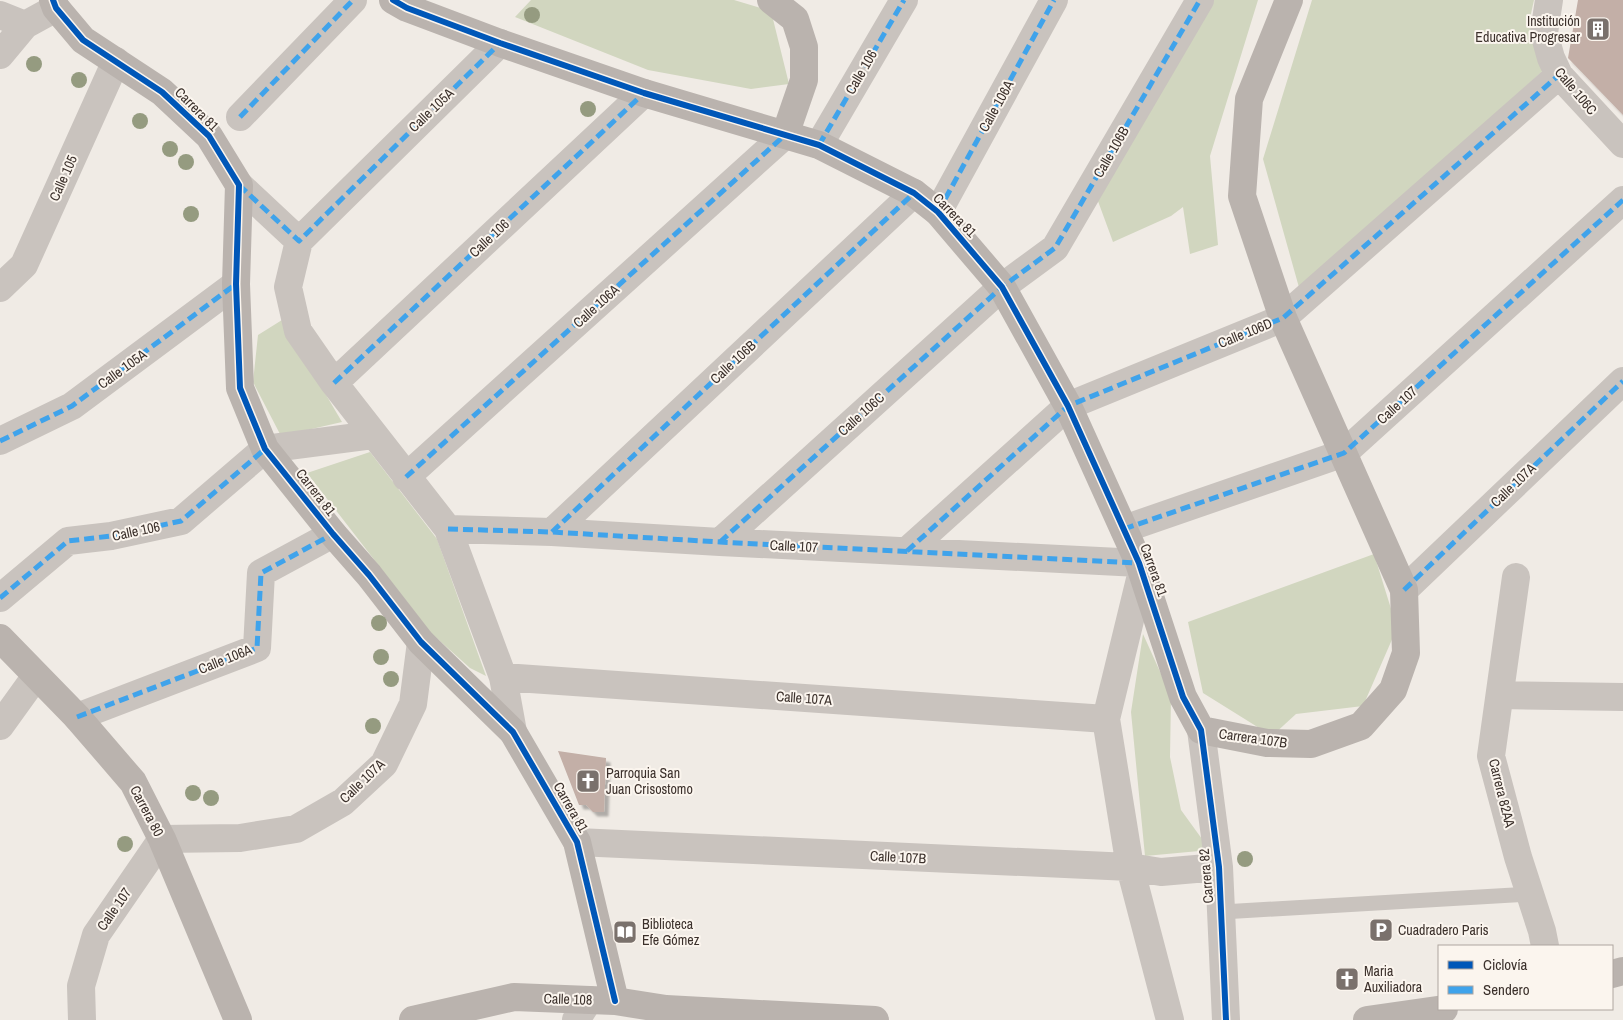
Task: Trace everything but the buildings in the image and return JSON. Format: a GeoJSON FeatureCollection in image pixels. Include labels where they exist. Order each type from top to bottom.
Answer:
{"type":"FeatureCollection","features":[{"type":"Feature","properties":{"kind":"street"},"geometry":{"type":"LineString","coordinates":[[240,117],[353,0]]}},
{"type":"Feature","properties":{"kind":"street","name":"Carrera 81"},"geometry":{"type":"LineString","coordinates":[[393,0],[407,8],[500,43],[644,93],[819,145],[914,192],[938,212],[1002,287],[1068,406],[1141,567],[1182,697],[1201,730]]}},
{"type":"Feature","properties":{"kind":"street"},"geometry":{"type":"LineString","coordinates":[[771,0],[795,19],[804,48],[804,80],[785,136]]}},
{"type":"Feature","properties":{"kind":"street","name":"Calle 106"},"geometry":{"type":"LineString","coordinates":[[819,145],[904,0]]}},
{"type":"Feature","properties":{"kind":"street","name":"Calle 106A"},"geometry":{"type":"LineString","coordinates":[[938,212],[1054,0]]}},
{"type":"Feature","properties":{"kind":"street","name":"Calle 106B"},"geometry":{"type":"LineString","coordinates":[[1002,287],[1055,248],[1200,0]]}},
{"type":"Feature","properties":{"kind":"street"},"geometry":{"type":"LineString","coordinates":[[1289,0],[1249,99],[1242,196],[1283,318],[1404,590]]}},
{"type":"Feature","properties":{"kind":"street","name":"Calle 106C"},"geometry":{"type":"LineString","coordinates":[[1549,0],[1544,32],[1550,58],[1559,75],[1623,144]]}},
{"type":"Feature","properties":{"kind":"street"},"geometry":{"type":"LineString","coordinates":[[0,55],[25,25],[54,4]]}},
{"type":"Feature","properties":{"kind":"street","name":"Carrera 81"},"geometry":{"type":"LineString","coordinates":[[54,4],[83,40],[162,92],[209,136],[239,185],[236,284],[240,388],[265,449],[332,534],[369,575],[421,642],[513,732],[577,842],[595,1010]]}},
{"type":"Feature","properties":{"kind":"street"},"geometry":{"type":"LineString","coordinates":[[0,15],[25,25]]}},
{"type":"Feature","properties":{"kind":"street","name":"Calle 105A"},"geometry":{"type":"LineString","coordinates":[[298,240],[500,43]]}},
{"type":"Feature","properties":{"kind":"street","name":"Calle 105"},"geometry":{"type":"LineString","coordinates":[[0,288],[24,265],[116,61]]}},
{"type":"Feature","properties":{"kind":"street","name":"Calle 106D"},"geometry":{"type":"LineString","coordinates":[[907,551],[1068,406],[1283,318],[1559,75]]}},
{"type":"Feature","properties":{"kind":"street","name":"Calle 106"},"geometry":{"type":"LineString","coordinates":[[334,383],[644,93]]}},
{"type":"Feature","properties":{"kind":"street","name":"Calle 106A"},"geometry":{"type":"LineString","coordinates":[[406,477],[785,136]]}},
{"type":"Feature","properties":{"kind":"street"},"geometry":{"type":"LineString","coordinates":[[239,185],[298,240]]}},
{"type":"Feature","properties":{"kind":"street","name":"Calle 106B"},"geometry":{"type":"LineString","coordinates":[[552,532],[914,192]]}},
{"type":"Feature","properties":{"kind":"street","name":"Calle 107"},"geometry":{"type":"LineString","coordinates":[[1124,530],[1344,454],[1623,200]]}},
{"type":"Feature","properties":{"kind":"street","name":"Carrera 81"},"geometry":{"type":"LineString","coordinates":[[298,240],[288,287],[298,331],[373,435],[448,529],[503,677],[513,732]]}},
{"type":"Feature","properties":{"kind":"street","name":"Calle 105A"},"geometry":{"type":"LineString","coordinates":[[0,441],[72,406],[236,284]]}},
{"type":"Feature","properties":{"kind":"street","name":"Calle 106C"},"geometry":{"type":"LineString","coordinates":[[720,542],[1002,287]]}},
{"type":"Feature","properties":{"kind":"street","name":"Calle 107A"},"geometry":{"type":"LineString","coordinates":[[1404,590],[1623,380]]}},
{"type":"Feature","properties":{"kind":"street"},"geometry":{"type":"LineString","coordinates":[[265,449],[373,435]]}},
{"type":"Feature","properties":{"kind":"street","name":"Calle 106"},"geometry":{"type":"LineString","coordinates":[[0,598],[68,541],[111,536],[181,520],[265,449]]}},
{"type":"Feature","properties":{"kind":"street","name":"Calle 107"},"geometry":{"type":"LineString","coordinates":[[448,529],[552,532],[907,551],[1141,567]]}},
{"type":"Feature","properties":{"kind":"street","name":"Calle 106A"},"geometry":{"type":"LineString","coordinates":[[77,717],[257,648],[261,573],[332,534]]}},
{"type":"Feature","properties":{"kind":"street"},"geometry":{"type":"LineString","coordinates":[[1141,567],[1106,720],[1130,867],[1170,1020]]}},
{"type":"Feature","properties":{"kind":"street","name":"Carrera 82AA"},"geometry":{"type":"LineString","coordinates":[[1516,577],[1491,756],[1518,857],[1545,945]]}},
{"type":"Feature","properties":{"kind":"street","name":"Carrera 107B"},"geometry":{"type":"LineString","coordinates":[[1201,730],[1267,743],[1311,744],[1361,726],[1393,690],[1406,653],[1404,590]]}},
{"type":"Feature","properties":{"kind":"street","name":"Carrera 80"},"geometry":{"type":"LineString","coordinates":[[0,638],[77,717],[133,782],[162,839],[238,1020]]}},
{"type":"Feature","properties":{"kind":"street","name":"Calle 107A"},"geometry":{"type":"LineString","coordinates":[[162,839],[240,838],[296,829],[343,802],[384,764],[413,704],[421,642]]}},
{"type":"Feature","properties":{"kind":"street"},"geometry":{"type":"LineString","coordinates":[[0,726],[36,676]]}},
{"type":"Feature","properties":{"kind":"street","name":"Calle 107A"},"geometry":{"type":"LineString","coordinates":[[503,677],[1106,720]]}},
{"type":"Feature","properties":{"kind":"street"},"geometry":{"type":"LineString","coordinates":[[1500,695],[1623,696]]}},
{"type":"Feature","properties":{"kind":"street","name":"Carrera 82"},"geometry":{"type":"LineString","coordinates":[[1201,730],[1219,867],[1226,1020]]}},
{"type":"Feature","properties":{"kind":"street","name":"Calle 107"},"geometry":{"type":"LineString","coordinates":[[82,1020],[81,986],[96,935],[162,839]]}},
{"type":"Feature","properties":{"kind":"street","name":"Calle 107B"},"geometry":{"type":"LineString","coordinates":[[577,842],[1130,867],[1160,872],[1219,867]]}},
{"type":"Feature","properties":{"kind":"street","name":"Calle 108"},"geometry":{"type":"LineString","coordinates":[[413,1020],[514,997],[595,1010],[875,1020]]}},
{"type":"Feature","properties":{"kind":"street"},"geometry":{"type":"LineString","coordinates":[[1368,1020],[1438,1010]]}},
{"type":"Feature","properties":{"kind":"lane"},"geometry":{"type":"LineString","coordinates":[[1222,912],[1530,894]]}},
{"type":"Feature","properties":{"kind":"green space"},"geometry":{"type":"Polygon","coordinates":[[[531,0],[734,0],[771,11],[789,84],[751,89],[648,70],[515,17],[531,0]]]}},
{"type":"Feature","properties":{"kind":"green space"},"geometry":{"type":"Polygon","coordinates":[[[1212,0],[1258,0],[1210,156],[1218,245],[1190,254],[1183,207],[1171,216],[1113,242],[1095,193],[1212,0]]]}},
{"type":"Feature","properties":{"kind":"green space"},"geometry":{"type":"Polygon","coordinates":[[[1312,0],[1534,0],[1530,18],[1546,68],[1300,291],[1263,159],[1312,0]]]}},
{"type":"Feature","properties":{"kind":"green space"},"geometry":{"type":"Polygon","coordinates":[[[282,320],[342,422],[281,436],[253,382],[258,335],[282,320]]]}},
{"type":"Feature","properties":{"kind":"green space"},"geometry":{"type":"Polygon","coordinates":[[[370,452],[437,539],[486,676],[470,668],[431,633],[307,473],[370,452]]]}},
{"type":"Feature","properties":{"kind":"green space"},"geometry":{"type":"Polygon","coordinates":[[[1374,554],[1397,628],[1363,706],[1296,714],[1272,736],[1203,693],[1188,622],[1374,554]]]}},
{"type":"Feature","properties":{"kind":"green space"},"geometry":{"type":"Polygon","coordinates":[[[1143,634],[1171,696],[1170,757],[1181,810],[1210,850],[1145,856],[1131,712],[1143,634]]]}},
{"type":"Feature","properties":{"kind":"marked path"},"geometry":{"type":"LineString","coordinates":[[240,117],[353,0]]}},
{"type":"Feature","properties":{"kind":"marked path"},"geometry":{"type":"LineString","coordinates":[[819,145],[904,0]]}},
{"type":"Feature","properties":{"kind":"marked path"},"geometry":{"type":"LineString","coordinates":[[938,212],[1054,0]]}},
{"type":"Feature","properties":{"kind":"marked path"},"geometry":{"type":"LineString","coordinates":[[720,542],[1002,287],[1055,248],[1200,0]]}},
{"type":"Feature","properties":{"kind":"marked path"},"geometry":{"type":"LineString","coordinates":[[239,185],[299,241],[500,43]]}},
{"type":"Feature","properties":{"kind":"marked path"},"geometry":{"type":"LineString","coordinates":[[907,551],[1068,406],[1283,318],[1559,75]]}},
{"type":"Feature","properties":{"kind":"marked path"},"geometry":{"type":"LineString","coordinates":[[334,383],[644,93]]}},
{"type":"Feature","properties":{"kind":"marked path"},"geometry":{"type":"LineString","coordinates":[[406,477],[785,135]]}},
{"type":"Feature","properties":{"kind":"marked path"},"geometry":{"type":"LineString","coordinates":[[552,532],[914,193]]}},
{"type":"Feature","properties":{"kind":"marked path"},"geometry":{"type":"LineString","coordinates":[[1124,529],[1344,453],[1623,200]]}},
{"type":"Feature","properties":{"kind":"marked path"},"geometry":{"type":"LineString","coordinates":[[0,441],[72,406],[236,284]]}},
{"type":"Feature","properties":{"kind":"marked path"},"geometry":{"type":"LineString","coordinates":[[1404,590],[1623,381]]}},
{"type":"Feature","properties":{"kind":"marked path"},"geometry":{"type":"LineString","coordinates":[[0,598],[68,541],[111,536],[181,521],[265,449]]}},
{"type":"Feature","properties":{"kind":"marked path"},"geometry":{"type":"LineString","coordinates":[[448,529],[552,532],[1139,563]]}},
{"type":"Feature","properties":{"kind":"marked path"},"geometry":{"type":"LineString","coordinates":[[77,717],[257,648],[261,573],[333,534]]}},
{"type":"Feature","properties":{"kind":"cycle path"},"geometry":{"type":"LineString","coordinates":[[53,0],[56,8],[83,40],[162,92],[209,136],[239,185],[236,284],[240,388],[265,449],[333,534],[369,575],[421,642],[513,732],[577,842],[615,1001]]}},
{"type":"Feature","properties":{"kind":"cycle path"},"geometry":{"type":"LineString","coordinates":[[393,0],[407,8],[500,43],[644,93],[819,145],[914,193],[938,212],[1002,287],[1068,406],[1139,563],[1183,697],[1201,730],[1219,867],[1226,1020]]}},
{"type":"Feature","properties":{"kind":"place","name":"Institución Educativa Progresar"},"geometry":{"type":"Point","coordinates":[1598,29]}},
{"type":"Feature","properties":{"kind":"place","name":"Parroquia San Juan Crisostomo"},"geometry":{"type":"Point","coordinates":[588,781]}},
{"type":"Feature","properties":{"kind":"place","name":"Cuadradero Paris"},"geometry":{"type":"Point","coordinates":[1381,930]}},
{"type":"Feature","properties":{"kind":"place","name":"Biblioteca Efe Gómez"},"geometry":{"type":"Point","coordinates":[625,932]}},
{"type":"Feature","properties":{"kind":"place","name":"Maria Auxiliadora"},"geometry":{"type":"Point","coordinates":[1347,979]}}]}
